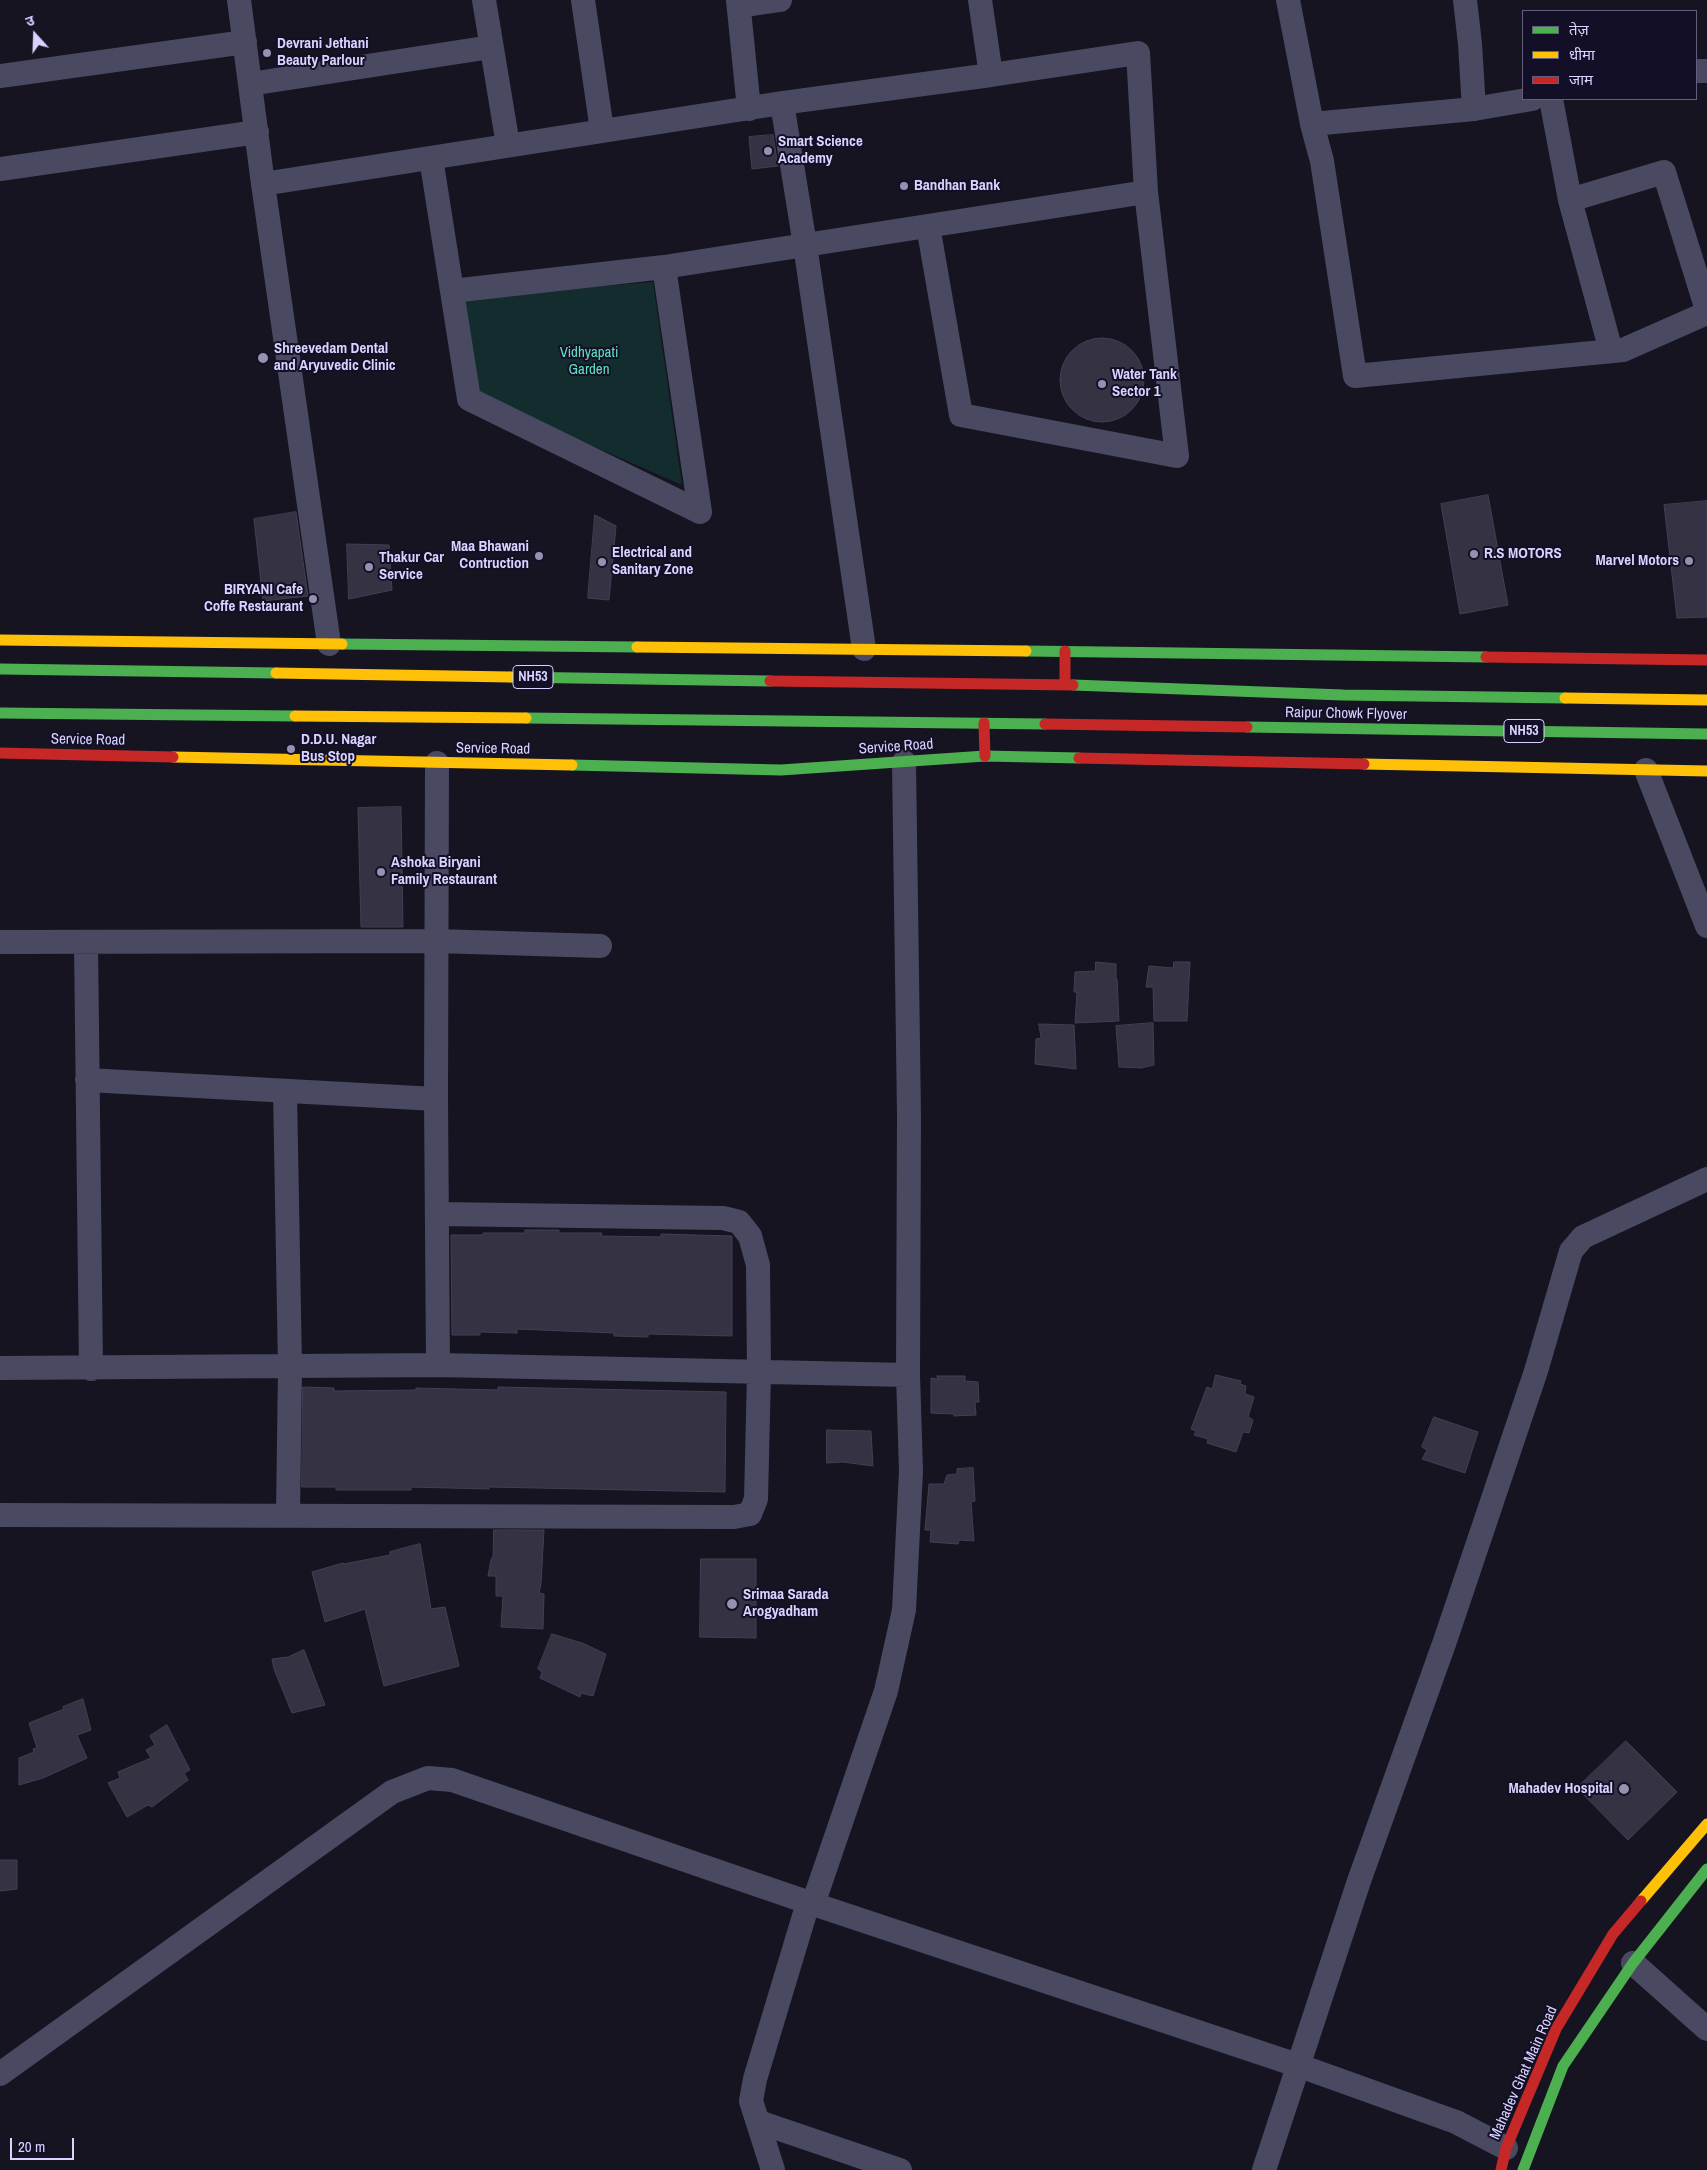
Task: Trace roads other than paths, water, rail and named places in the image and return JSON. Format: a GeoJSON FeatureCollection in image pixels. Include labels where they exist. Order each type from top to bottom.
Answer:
{"type":"FeatureCollection","features":[{"type":"Feature","properties":{"kind":"main road"},"geometry":{"type":"LineString","coordinates":[[0,640],[1707,660]]}},
{"type":"Feature","properties":{"kind":"main road"},"geometry":{"type":"LineString","coordinates":[[1065,651],[1066,685]]}},
{"type":"Feature","properties":{"kind":"main road","name":"NH53"},"geometry":{"type":"LineString","coordinates":[[0,669],[1066,685]]}},
{"type":"Feature","properties":{"kind":"main road","name":"Raipur Chowk Flyover"},"geometry":{"type":"LineString","coordinates":[[1066,685],[1343,695],[1707,700]]}},
{"type":"Feature","properties":{"kind":"main road","name":"NH53"},"geometry":{"type":"LineString","coordinates":[[0,713],[984,723]]}},
{"type":"Feature","properties":{"kind":"main road"},"geometry":{"type":"LineString","coordinates":[[984,723],[985,756]]}},
{"type":"Feature","properties":{"kind":"main road","name":"Raipur Chowk Flyover"},"geometry":{"type":"LineString","coordinates":[[984,723],[1707,734]]}},
{"type":"Feature","properties":{"kind":"main road","name":"Service Road"},"geometry":{"type":"LineString","coordinates":[[0,753],[781,770],[985,756],[1707,772]]}},
{"type":"Feature","properties":{"kind":"main road","name":"Mahadev Ghat Main Road"},"geometry":{"type":"LineString","coordinates":[[1503,2159],[1556,2029],[1613,1934],[1707,1824]]}},
{"type":"Feature","properties":{"kind":"main road"},"geometry":{"type":"LineString","coordinates":[[1522,2170],[1563,2066],[1633,1964],[1707,1869]]}},
{"type":"Feature","properties":{"kind":"street"},"geometry":{"type":"LineString","coordinates":[[240,0],[263,184],[329,644]]}},
{"type":"Feature","properties":{"kind":"street"},"geometry":{"type":"LineString","coordinates":[[484,0],[508,144]]}},
{"type":"Feature","properties":{"kind":"street"},"geometry":{"type":"LineString","coordinates":[[583,0],[602,130]]}},
{"type":"Feature","properties":{"kind":"street"},"geometry":{"type":"LineString","coordinates":[[749,109],[738,3],[780,0]]}},
{"type":"Feature","properties":{"kind":"street"},"geometry":{"type":"LineString","coordinates":[[980,0],[991,75]]}},
{"type":"Feature","properties":{"kind":"street"},"geometry":{"type":"LineString","coordinates":[[1288,0],[1312,124],[1322,162],[1356,376],[1623,350],[1707,312],[1664,172],[1570,200]]}},
{"type":"Feature","properties":{"kind":"street"},"geometry":{"type":"LineString","coordinates":[[1464,0],[1470,44],[1474,109]]}},
{"type":"Feature","properties":{"kind":"street"},"geometry":{"type":"LineString","coordinates":[[0,76],[245,42]]}},
{"type":"Feature","properties":{"kind":"street"},"geometry":{"type":"LineString","coordinates":[[250,84],[491,47]]}},
{"type":"Feature","properties":{"kind":"street"},"geometry":{"type":"LineString","coordinates":[[263,184],[508,144],[1138,53],[1146,192],[1177,456],[961,415],[928,226]]}},
{"type":"Feature","properties":{"kind":"street"},"geometry":{"type":"LineString","coordinates":[[1312,124],[1474,109],[1526,100]]}},
{"type":"Feature","properties":{"kind":"street"},"geometry":{"type":"LineString","coordinates":[[1551,100],[1570,200],[1611,351]]}},
{"type":"Feature","properties":{"kind":"street"},"geometry":{"type":"LineString","coordinates":[[782,103],[805,246],[864,649]]}},
{"type":"Feature","properties":{"kind":"street"},"geometry":{"type":"LineString","coordinates":[[0,169],[256,132]]}},
{"type":"Feature","properties":{"kind":"street"},"geometry":{"type":"LineString","coordinates":[[431,158],[470,400],[700,512],[664,267]]}},
{"type":"Feature","properties":{"kind":"street"},"geometry":{"type":"LineString","coordinates":[[452,291],[664,267],[1146,192]]}},
{"type":"Feature","properties":{"kind":"street"},"geometry":{"type":"LineString","coordinates":[[773,2170],[751,2102],[755,2079],[811,1903],[886,1691],[904,1610],[911,1471],[908,1376],[909,1116],[904,762]]}},
{"type":"Feature","properties":{"kind":"street"},"geometry":{"type":"LineString","coordinates":[[437,763],[436,1099],[438,1366]]}},
{"type":"Feature","properties":{"kind":"street"},"geometry":{"type":"LineString","coordinates":[[1646,770],[1707,926]]}},
{"type":"Feature","properties":{"kind":"street"},"geometry":{"type":"LineString","coordinates":[[0,942],[437,941],[600,946]]}},
{"type":"Feature","properties":{"kind":"street"},"geometry":{"type":"LineString","coordinates":[[86,942],[91,1369]]}},
{"type":"Feature","properties":{"kind":"street"},"geometry":{"type":"LineString","coordinates":[[88,1080],[436,1099]]}},
{"type":"Feature","properties":{"kind":"street"},"geometry":{"type":"LineString","coordinates":[[285,1091],[290,1367],[288,1515]]}},
{"type":"Feature","properties":{"kind":"street"},"geometry":{"type":"LineString","coordinates":[[1264,2170],[1360,1881],[1445,1641],[1536,1371],[1571,1251],[1583,1237],[1707,1179]]}},
{"type":"Feature","properties":{"kind":"street"},"geometry":{"type":"LineString","coordinates":[[0,1515],[734,1517],[750,1514],[756,1499],[759,1373],[758,1265],[750,1236],[739,1222],[723,1218],[437,1214]]}},
{"type":"Feature","properties":{"kind":"street"},"geometry":{"type":"LineString","coordinates":[[0,1368],[438,1366],[908,1376]]}},
{"type":"Feature","properties":{"kind":"street"},"geometry":{"type":"LineString","coordinates":[[0,2074],[392,1792],[428,1778],[452,1780],[811,1903],[1300,2066],[1456,2122],[1503,2159]]}},
{"type":"Feature","properties":{"kind":"street"},"geometry":{"type":"LineString","coordinates":[[1633,1964],[1707,2029]]}},
{"type":"Feature","properties":{"kind":"street"},"geometry":{"type":"LineString","coordinates":[[759,2122],[900,2170]]}},
{"type":"Feature","properties":{"kind":"place","name":"Devrani Jethani Beauty Parlour"},"geometry":{"type":"Point","coordinates":[267,53]}},
{"type":"Feature","properties":{"kind":"place","name":"Smart Science Academy"},"geometry":{"type":"Point","coordinates":[768,151]}},
{"type":"Feature","properties":{"kind":"place","name":"Bandhan Bank"},"geometry":{"type":"Point","coordinates":[904,186]}},
{"type":"Feature","properties":{"kind":"place","name":"Shreevedam Dental and Aryuvedic Clinic"},"geometry":{"type":"Point","coordinates":[263,358]}},
{"type":"Feature","properties":{"kind":"place","name":"Water Tank Sector 1"},"geometry":{"type":"Point","coordinates":[1102,384]}},
{"type":"Feature","properties":{"kind":"place","name":"R.S MOTORS"},"geometry":{"type":"Point","coordinates":[1474,554]}},
{"type":"Feature","properties":{"kind":"place","name":"Maa Bhawani Contruction"},"geometry":{"type":"Point","coordinates":[539,556]}},
{"type":"Feature","properties":{"kind":"place","name":"Marvel Motors"},"geometry":{"type":"Point","coordinates":[1689,561]}},
{"type":"Feature","properties":{"kind":"place","name":"Electrical and Sanitary Zone"},"geometry":{"type":"Point","coordinates":[602,562]}},
{"type":"Feature","properties":{"kind":"place","name":"Thakur Car Service"},"geometry":{"type":"Point","coordinates":[369,567]}},
{"type":"Feature","properties":{"kind":"place","name":"BIRYANI Cafe Coffe Restaurant"},"geometry":{"type":"Point","coordinates":[313,599]}},
{"type":"Feature","properties":{"kind":"place","name":"D.D.U. Nagar Bus Stop"},"geometry":{"type":"Point","coordinates":[291,749]}},
{"type":"Feature","properties":{"kind":"place","name":"Ashoka Biryani Family Restaurant"},"geometry":{"type":"Point","coordinates":[381,872]}},
{"type":"Feature","properties":{"kind":"place","name":"Srimaa Sarada Arogyadham"},"geometry":{"type":"Point","coordinates":[732,1604]}},
{"type":"Feature","properties":{"kind":"place","name":"Mahadev Hospital"},"geometry":{"type":"Point","coordinates":[1624,1789]}},
{"type":"Feature","properties":{"kind":"park label","name":"Vidhyapati Garden"},"geometry":{"type":"Point","coordinates":[589,362]}}]}
